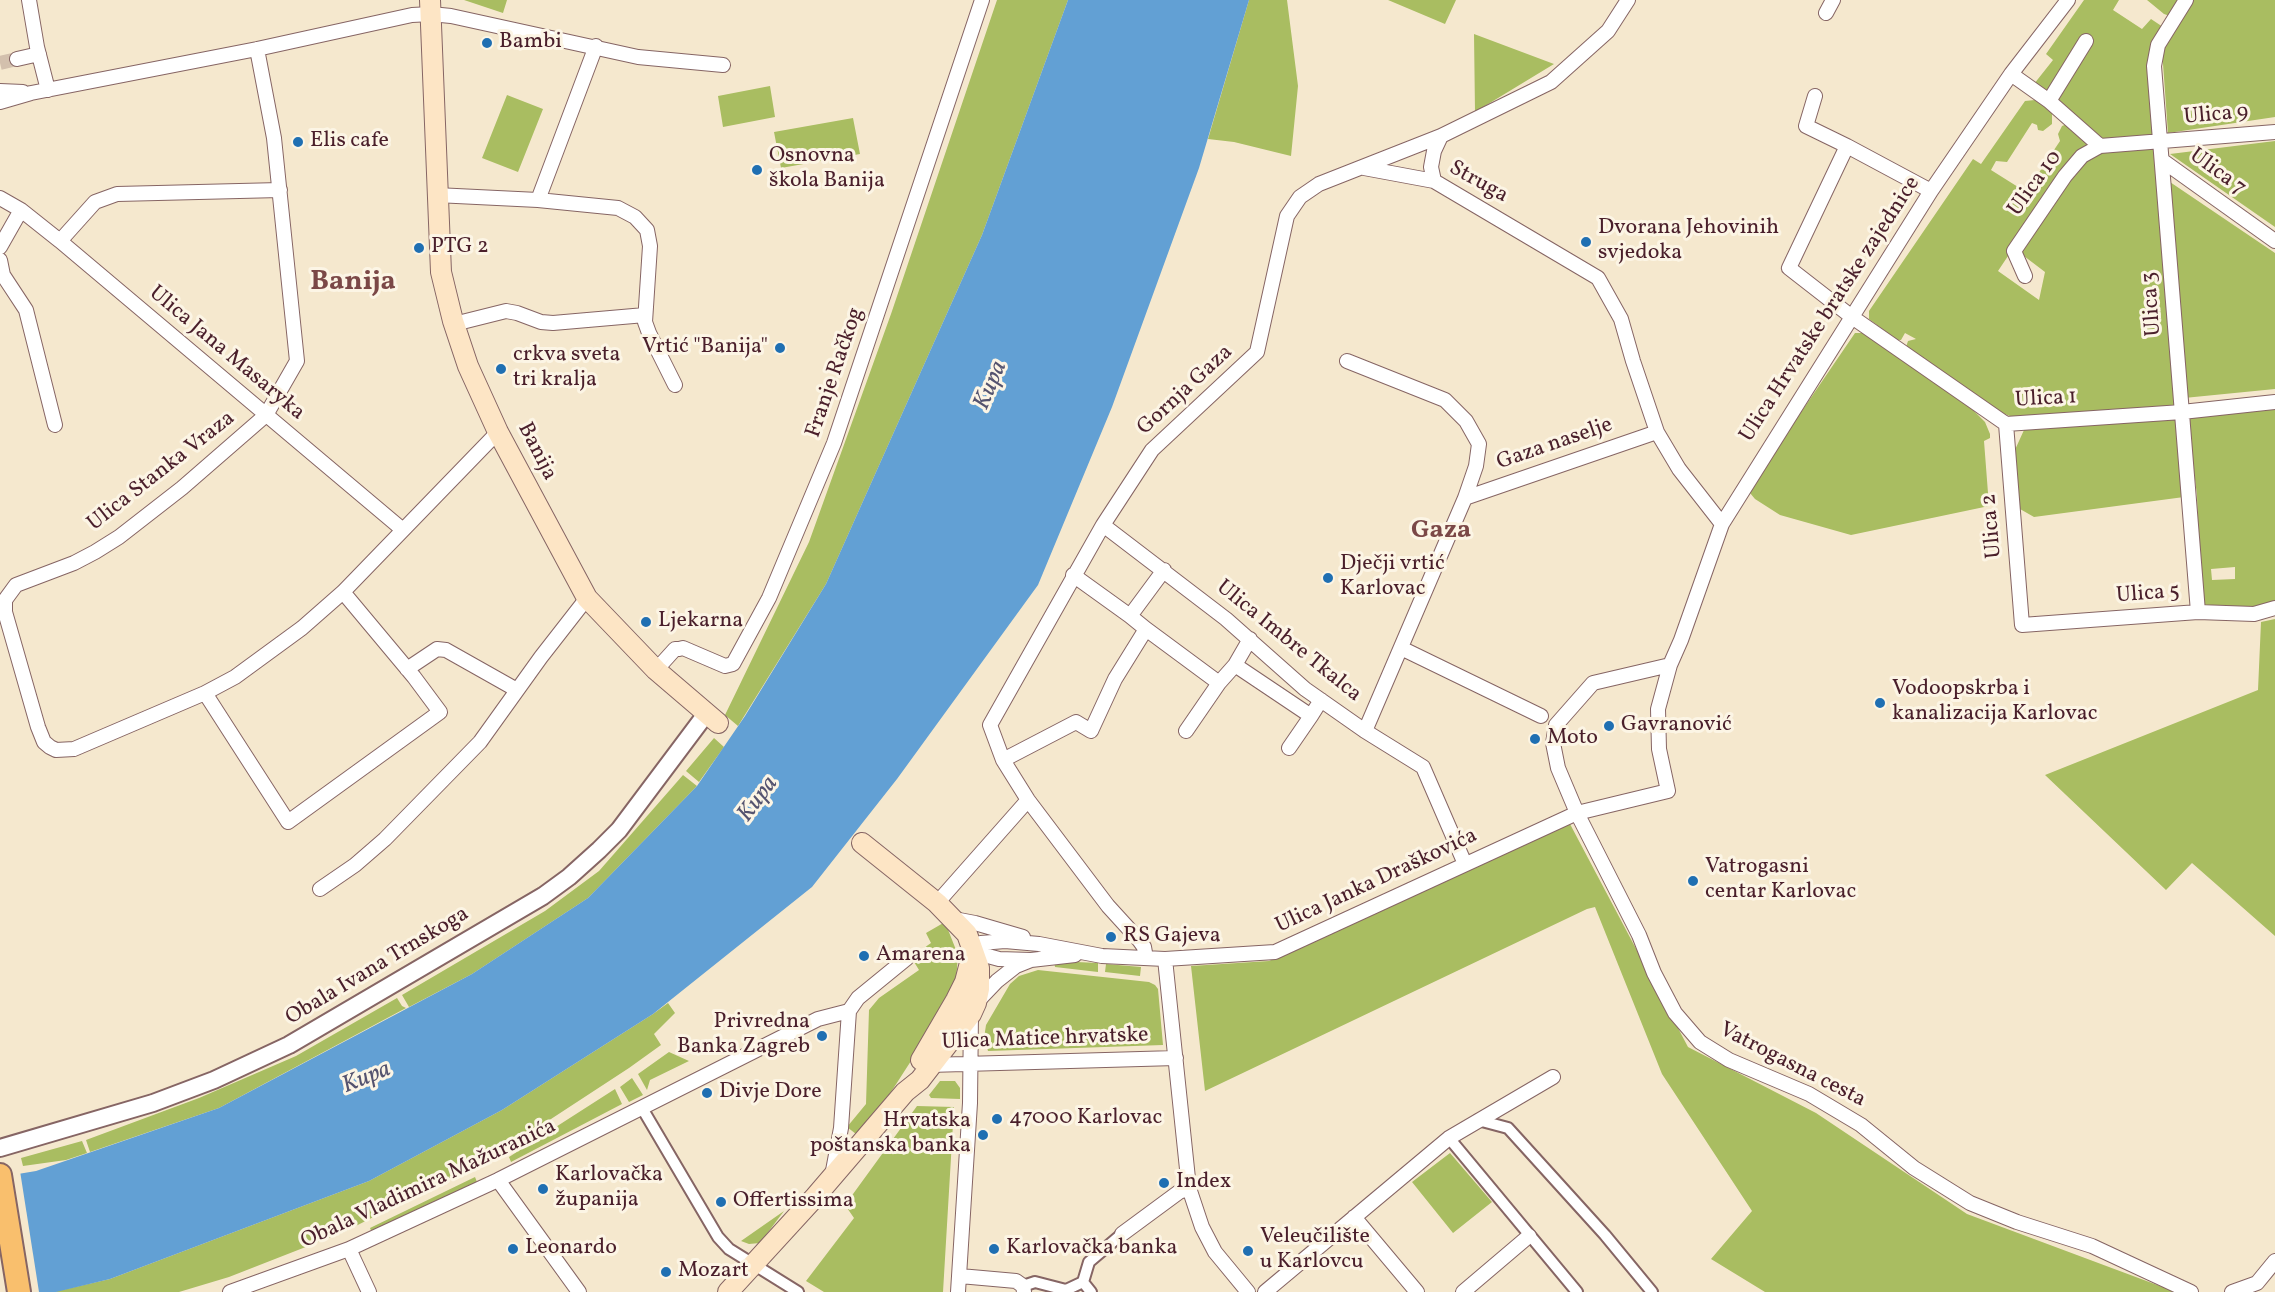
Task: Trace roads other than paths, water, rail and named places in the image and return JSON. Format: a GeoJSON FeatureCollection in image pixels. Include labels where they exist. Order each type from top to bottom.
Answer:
{"type":"FeatureCollection","features":[{"type":"Feature","properties":{"kind":"highway"},"geometry":{"type":"LineString","coordinates":[[0,1175],[19,1292]]}},
{"type":"Feature","properties":{"kind":"highway"},"geometry":{"type":"LineString","coordinates":[[0,1267],[4,1292]]}},
{"type":"Feature","properties":{"kind":"main road","name":"Banija"},"geometry":{"type":"LineString","coordinates":[[431,7],[436,195],[441,272],[454,324],[468,366],[498,432],[587,598],[656,670],[712,719]]}},
{"type":"Feature","properties":{"kind":"main road"},"geometry":{"type":"LineString","coordinates":[[862,843],[937,903],[967,934],[972,957],[965,982],[924,1066]]}},
{"type":"Feature","properties":{"kind":"main road"},"geometry":{"type":"LineString","coordinates":[[728,1292],[863,1142],[924,1066],[974,1009],[980,979],[977,959],[972,957]]}},
{"type":"Feature","properties":{"kind":"street"},"geometry":{"type":"LineString","coordinates":[[29,0],[48,90]]}},
{"type":"Feature","properties":{"kind":"street","name":"Franje Račkog"},"geometry":{"type":"LineString","coordinates":[[656,670],[675,649],[683,648],[724,666],[733,664],[769,598],[834,443],[982,0]]}},
{"type":"Feature","properties":{"kind":"street","name":"Struga"},"geometry":{"type":"LineString","coordinates":[[1364,168],[1442,136],[1551,82],[1608,31],[1628,0]]}},
{"type":"Feature","properties":{"kind":"street","name":"Ulica Hrvatske bratske zajednice"},"geometry":{"type":"LineString","coordinates":[[1670,665],[1722,524],[1931,191],[2011,74],[2068,0]]}},
{"type":"Feature","properties":{"kind":"street","name":"Ulica 3"},"geometry":{"type":"LineString","coordinates":[[2186,0],[2158,45],[2154,66],[2198,612]]}},
{"type":"Feature","properties":{"kind":"street"},"geometry":{"type":"LineString","coordinates":[[0,102],[31,93],[257,49],[412,15],[431,7],[451,16],[639,57],[723,65]]}},
{"type":"Feature","properties":{"kind":"street"},"geometry":{"type":"LineString","coordinates":[[2049,101],[2086,41]]}},
{"type":"Feature","properties":{"kind":"street"},"geometry":{"type":"LineString","coordinates":[[538,200],[596,46]]}},
{"type":"Feature","properties":{"kind":"street","name":"Ulica Stanka Vraza"},"geometry":{"type":"LineString","coordinates":[[257,49],[274,138],[297,361],[266,415],[182,489],[119,537],[74,563],[16,585],[5,600],[5,612],[44,742],[56,750],[74,749],[205,693],[235,677],[302,628],[343,592]]}},
{"type":"Feature","properties":{"kind":"street"},"geometry":{"type":"LineString","coordinates":[[16,59],[39,54]]}},
{"type":"Feature","properties":{"kind":"street"},"geometry":{"type":"LineString","coordinates":[[2011,74],[2049,101],[2100,146],[2161,142]]}},
{"type":"Feature","properties":{"kind":"street"},"geometry":{"type":"LineString","coordinates":[[0,91],[31,93]]}},
{"type":"Feature","properties":{"kind":"street"},"geometry":{"type":"LineString","coordinates":[[1815,96],[1806,126],[1931,191]]}},
{"type":"Feature","properties":{"kind":"street","name":"Ulica 9"},"geometry":{"type":"LineString","coordinates":[[2161,142],[2275,132]]}},
{"type":"Feature","properties":{"kind":"street"},"geometry":{"type":"LineString","coordinates":[[1434,181],[1431,167],[1434,151],[1442,136]]}},
{"type":"Feature","properties":{"kind":"street","name":"Ulica 1"},"geometry":{"type":"LineString","coordinates":[[1847,146],[1789,268],[1852,317],[2006,424],[2182,412],[2275,402]]}},
{"type":"Feature","properties":{"kind":"street","name":"Ulica 10"},"geometry":{"type":"LineString","coordinates":[[2025,276],[2014,251],[2065,176],[2082,156],[2100,146]]}},
{"type":"Feature","properties":{"kind":"street","name":"Ulica 7"},"geometry":{"type":"LineString","coordinates":[[2163,160],[2275,241]]}},
{"type":"Feature","properties":{"kind":"street","name":"Struga"},"geometry":{"type":"LineString","coordinates":[[1364,168],[1434,181],[1598,278],[1621,319],[1657,432],[1679,469],[1722,524]]}},
{"type":"Feature","properties":{"kind":"street","name":"Gornja Gaza"},"geometry":{"type":"LineString","coordinates":[[1003,760],[990,725],[1103,525],[1152,450],[1257,352],[1287,216],[1300,197],[1319,184],[1364,168]]}},
{"type":"Feature","properties":{"kind":"street"},"geometry":{"type":"LineString","coordinates":[[60,241],[95,202],[117,194],[280,189]]}},
{"type":"Feature","properties":{"kind":"street"},"geometry":{"type":"LineString","coordinates":[[436,195],[538,200],[618,208],[635,217],[647,230],[650,246],[645,315],[649,333],[675,385]]}},
{"type":"Feature","properties":{"kind":"street","name":"Ulica Jana Masaryka"},"geometry":{"type":"LineString","coordinates":[[0,198],[21,210],[60,241],[403,530]]}},
{"type":"Feature","properties":{"kind":"street"},"geometry":{"type":"LineString","coordinates":[[0,247],[21,210]]}},
{"type":"Feature","properties":{"kind":"street"},"geometry":{"type":"LineString","coordinates":[[0,260],[3,275],[26,310],[55,425]]}},
{"type":"Feature","properties":{"kind":"street"},"geometry":{"type":"LineString","coordinates":[[454,324],[506,312],[553,323],[645,315]]}},
{"type":"Feature","properties":{"kind":"street","name":"Gaza naselje"},"geometry":{"type":"LineString","coordinates":[[1347,361],[1446,400],[1466,421],[1479,444],[1476,466],[1465,498],[1365,731]]}},
{"type":"Feature","properties":{"kind":"street","name":"Ulica 2"},"geometry":{"type":"LineString","coordinates":[[2006,424],[2022,625]]}},
{"type":"Feature","properties":{"kind":"street"},"geometry":{"type":"LineString","coordinates":[[205,693],[288,822],[440,712],[343,592],[498,432]]}},
{"type":"Feature","properties":{"kind":"street","name":"Gaza naselje"},"geometry":{"type":"LineString","coordinates":[[1465,498],[1657,432]]}},
{"type":"Feature","properties":{"kind":"street","name":"Ulica Imbre Tkalca"},"geometry":{"type":"LineString","coordinates":[[1103,525],[1164,570],[1250,639],[1305,689],[1365,731],[1423,767],[1465,864]]}},
{"type":"Feature","properties":{"kind":"street"},"geometry":{"type":"LineString","coordinates":[[1130,616],[1164,570]]}},
{"type":"Feature","properties":{"kind":"street"},"geometry":{"type":"LineString","coordinates":[[1073,575],[1219,683]]}},
{"type":"Feature","properties":{"kind":"street"},"geometry":{"type":"LineString","coordinates":[[320,889],[355,865],[385,839],[480,742],[587,598]]}},
{"type":"Feature","properties":{"kind":"street","name":"Ulica 5"},"geometry":{"type":"LineString","coordinates":[[2022,625],[2198,612],[2254,614],[2275,608]]}},
{"type":"Feature","properties":{"kind":"street"},"geometry":{"type":"LineString","coordinates":[[1146,629],[1115,679],[1091,730],[1076,722],[1003,760],[1028,800],[1108,906],[1139,940],[1144,947],[1146,958]]}},
{"type":"Feature","properties":{"kind":"street"},"geometry":{"type":"LineString","coordinates":[[1186,731],[1219,683],[1235,665],[1250,639]]}},
{"type":"Feature","properties":{"kind":"street"},"geometry":{"type":"LineString","coordinates":[[1401,648],[1540,716]]}},
{"type":"Feature","properties":{"kind":"street"},"geometry":{"type":"LineString","coordinates":[[407,669],[437,649],[446,650],[517,690]]}},
{"type":"Feature","properties":{"kind":"street"},"geometry":{"type":"LineString","coordinates":[[1235,665],[1311,716]]}},
{"type":"Feature","properties":{"kind":"street","name":"Vatrogasna cesta"},"geometry":{"type":"LineString","coordinates":[[1670,665],[1593,683],[1556,725],[1553,743],[1558,768],[1577,813],[1639,935],[1654,973],[1675,1013],[1700,1042],[1729,1060],[1809,1094],[1861,1125],[1914,1168],[1970,1203],[2017,1222],[2092,1246],[2191,1292]]}},
{"type":"Feature","properties":{"kind":"street","name":"Ulica Janka Draškovića"},"geometry":{"type":"LineString","coordinates":[[1082,954],[1165,959],[1275,952],[1577,813],[1665,794],[1668,791],[1659,749],[1658,709],[1670,665]]}},
{"type":"Feature","properties":{"kind":"street"},"geometry":{"type":"LineString","coordinates":[[1289,748],[1322,700]]}},
{"type":"Feature","properties":{"kind":"street","name":"Obala Ivana Trnskoga"},"geometry":{"type":"LineString","coordinates":[[0,1148],[153,1103],[236,1070],[289,1045],[543,896],[600,850],[712,719]]}},
{"type":"Feature","properties":{"kind":"street"},"geometry":{"type":"LineString","coordinates":[[937,903],[1028,800]]}},
{"type":"Feature","properties":{"kind":"street"},"geometry":{"type":"LineString","coordinates":[[954,919],[1003,930],[1039,944],[1082,954]]}},
{"type":"Feature","properties":{"kind":"street"},"geometry":{"type":"LineString","coordinates":[[972,957],[981,943],[992,941],[1039,944]]}},
{"type":"Feature","properties":{"kind":"street"},"geometry":{"type":"LineString","coordinates":[[972,957],[988,956],[999,959],[1031,960],[1082,954]]}},
{"type":"Feature","properties":{"kind":"street"},"geometry":{"type":"LineString","coordinates":[[831,1178],[841,1128],[849,1011],[858,998],[907,958]]}},
{"type":"Feature","properties":{"kind":"street"},"geometry":{"type":"LineString","coordinates":[[1165,959],[1189,1188],[1202,1227],[1211,1244],[1248,1292]]}},
{"type":"Feature","properties":{"kind":"street"},"geometry":{"type":"LineString","coordinates":[[958,1292],[974,1009],[1011,970],[1031,960]]}},
{"type":"Feature","properties":{"kind":"street","name":"Obala Vladimira Mažuranića"},"geometry":{"type":"LineString","coordinates":[[230,1292],[349,1249],[498,1180],[818,1019],[849,1011]]}},
{"type":"Feature","properties":{"kind":"street"},"geometry":{"type":"LineString","coordinates":[[830,1016],[837,1018],[846,1029]]}},
{"type":"Feature","properties":{"kind":"street","name":"Ulica Matice hrvatske"},"geometry":{"type":"LineString","coordinates":[[924,1066],[1176,1058]]}},
{"type":"Feature","properties":{"kind":"street"},"geometry":{"type":"LineString","coordinates":[[1264,1292],[1449,1138],[1552,1077]]}},
{"type":"Feature","properties":{"kind":"street"},"geometry":{"type":"LineString","coordinates":[[642,1108],[718,1237],[729,1249],[798,1292]]}},
{"type":"Feature","properties":{"kind":"street"},"geometry":{"type":"LineString","coordinates":[[1478,1120],[1508,1128],[1598,1227],[1652,1292]]}},
{"type":"Feature","properties":{"kind":"street"},"geometry":{"type":"LineString","coordinates":[[841,1128],[848,1137],[863,1142]]}},
{"type":"Feature","properties":{"kind":"street"},"geometry":{"type":"LineString","coordinates":[[1449,1138],[1577,1292]]}},
{"type":"Feature","properties":{"kind":"street"},"geometry":{"type":"LineString","coordinates":[[498,1180],[572,1290]]}},
{"type":"Feature","properties":{"kind":"street"},"geometry":{"type":"LineString","coordinates":[[960,1276],[1016,1281],[1024,1289],[1035,1282],[1065,1291],[1083,1282],[1089,1262],[1122,1234],[1179,1192],[1189,1188]]}},
{"type":"Feature","properties":{"kind":"street"},"geometry":{"type":"LineString","coordinates":[[1354,1217],[1417,1292]]}},
{"type":"Feature","properties":{"kind":"street"},"geometry":{"type":"LineString","coordinates":[[1463,1292],[1529,1236]]}},
{"type":"Feature","properties":{"kind":"street"},"geometry":{"type":"LineString","coordinates":[[349,1249],[369,1292]]}},
{"type":"Feature","properties":{"kind":"street"},"geometry":{"type":"LineString","coordinates":[[2232,1292],[2257,1283],[2275,1261]]}},
{"type":"Feature","properties":{"kind":"street"},"geometry":{"type":"LineString","coordinates":[[1083,1282],[1091,1292]]}},
{"type":"Feature","properties":{"kind":"water","name":"Kupa"},"geometry":{"type":"Polygon","coordinates":[[[1068,0],[1249,0],[1199,168],[1112,407],[1038,585],[897,779],[812,887],[653,1014],[502,1110],[369,1181],[110,1279],[56,1292],[0,1292],[0,1177],[36,1171],[219,1108],[472,974],[588,898],[697,786],[745,716],[826,584],[982,235],[1068,0]]]}},
{"type":"Feature","properties":{"kind":"tunnel"},"geometry":{"type":"LineString","coordinates":[[0,63],[17,59]]}},
{"type":"Feature","properties":{"kind":"place","name":"Bambi"},"geometry":{"type":"Point","coordinates":[487,43]}},
{"type":"Feature","properties":{"kind":"place","name":"Elis cafe"},"geometry":{"type":"Point","coordinates":[298,142]}},
{"type":"Feature","properties":{"kind":"place","name":"Osnovna škola Banija"},"geometry":{"type":"Point","coordinates":[757,170]}},
{"type":"Feature","properties":{"kind":"place","name":"Dvorana Jehovinih svjedoka"},"geometry":{"type":"Point","coordinates":[1586,242]}},
{"type":"Feature","properties":{"kind":"place","name":"PTG 2"},"geometry":{"type":"Point","coordinates":[419,248]}},
{"type":"Feature","properties":{"kind":"place","name":"Vrtić \"Banija\""},"geometry":{"type":"Point","coordinates":[780,348]}},
{"type":"Feature","properties":{"kind":"place","name":"crkva sveta tri kralja"},"geometry":{"type":"Point","coordinates":[501,369]}},
{"type":"Feature","properties":{"kind":"place","name":"Dječji vrtić Karlovac"},"geometry":{"type":"Point","coordinates":[1328,578]}},
{"type":"Feature","properties":{"kind":"place","name":"Ljekarna"},"geometry":{"type":"Point","coordinates":[646,622]}},
{"type":"Feature","properties":{"kind":"place","name":"Vodoopskrba i kanalizacija Karlovac"},"geometry":{"type":"Point","coordinates":[1880,703]}},
{"type":"Feature","properties":{"kind":"place","name":"Gavranović"},"geometry":{"type":"Point","coordinates":[1609,726]}},
{"type":"Feature","properties":{"kind":"place","name":"Moto"},"geometry":{"type":"Point","coordinates":[1535,739]}},
{"type":"Feature","properties":{"kind":"place","name":"Vatrogasni centar Karlovac"},"geometry":{"type":"Point","coordinates":[1693,881]}},
{"type":"Feature","properties":{"kind":"place","name":"RS Gajeva"},"geometry":{"type":"Point","coordinates":[1111,937]}},
{"type":"Feature","properties":{"kind":"place","name":"Amarena"},"geometry":{"type":"Point","coordinates":[864,956]}},
{"type":"Feature","properties":{"kind":"place","name":"Privredna Banka Zagreb"},"geometry":{"type":"Point","coordinates":[822,1036]}},
{"type":"Feature","properties":{"kind":"place","name":"Divje Dore"},"geometry":{"type":"Point","coordinates":[707,1093]}},
{"type":"Feature","properties":{"kind":"place","name":"47000 Karlovac"},"geometry":{"type":"Point","coordinates":[997,1119]}},
{"type":"Feature","properties":{"kind":"place","name":"Hrvatska poštanska banka"},"geometry":{"type":"Point","coordinates":[983,1135]}},
{"type":"Feature","properties":{"kind":"place","name":"Index"},"geometry":{"type":"Point","coordinates":[1164,1183]}},
{"type":"Feature","properties":{"kind":"place","name":"Karlovačka županija"},"geometry":{"type":"Point","coordinates":[543,1189]}},
{"type":"Feature","properties":{"kind":"place","name":"Offertissima"},"geometry":{"type":"Point","coordinates":[721,1202]}},
{"type":"Feature","properties":{"kind":"place","name":"Leonardo"},"geometry":{"type":"Point","coordinates":[513,1249]}},
{"type":"Feature","properties":{"kind":"place","name":"Karlovačka banka"},"geometry":{"type":"Point","coordinates":[994,1249]}},
{"type":"Feature","properties":{"kind":"place","name":"Veleučilište u Karlovcu"},"geometry":{"type":"Point","coordinates":[1248,1251]}},
{"type":"Feature","properties":{"kind":"place","name":"Mozart"},"geometry":{"type":"Point","coordinates":[666,1272]}},
{"type":"Feature","properties":{"kind":"district","name":"Banija"},"geometry":{"type":"Point","coordinates":[353,284]}},
{"type":"Feature","properties":{"kind":"district","name":"Gaza"},"geometry":{"type":"Point","coordinates":[1441,532]}}]}
